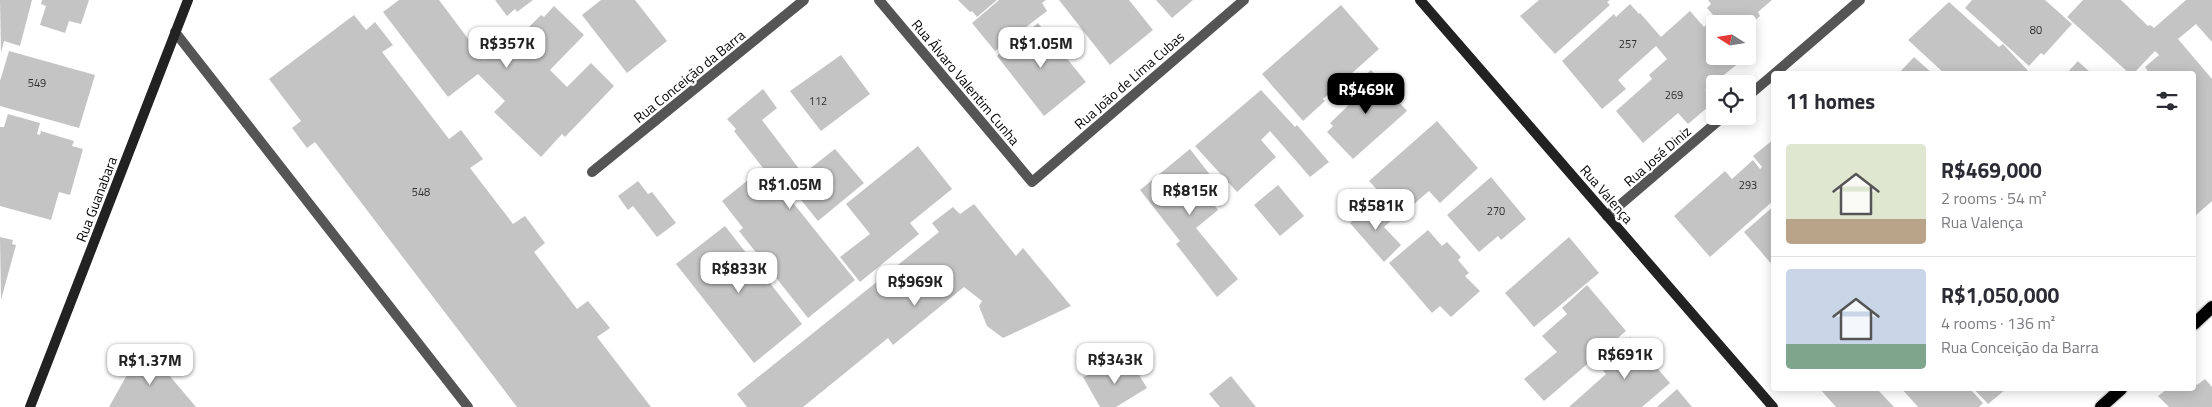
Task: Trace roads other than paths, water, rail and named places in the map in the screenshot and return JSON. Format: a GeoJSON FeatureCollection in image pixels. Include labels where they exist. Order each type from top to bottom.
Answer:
{"type":"FeatureCollection","features":[{"type":"Feature","properties":{"kind":"main road","name":"Rua Guanabara"},"geometry":{"type":"LineString","coordinates":[[30,407],[188,0]]}},
{"type":"Feature","properties":{"kind":"main road","name":"Rua Valença"},"geometry":{"type":"LineString","coordinates":[[1420,0],[1773,407]]}},
{"type":"Feature","properties":{"kind":"main road"},"geometry":{"type":"LineString","coordinates":[[2196,322],[2212,307]]}},
{"type":"Feature","properties":{"kind":"main road"},"geometry":{"type":"LineString","coordinates":[[2101,407],[2119,391]]}},
{"type":"Feature","properties":{"kind":"street","name":"Rua Conceição da Barra"},"geometry":{"type":"LineString","coordinates":[[592,172],[804,0]]}},
{"type":"Feature","properties":{"kind":"street","name":"Rua Álvaro Valentim Cunha"},"geometry":{"type":"LineString","coordinates":[[879,0],[1032,182]]}},
{"type":"Feature","properties":{"kind":"street","name":"Rua João de Lima Cubas"},"geometry":{"type":"LineString","coordinates":[[1032,182],[1244,0]]}},
{"type":"Feature","properties":{"kind":"street"},"geometry":{"type":"LineString","coordinates":[[1777,71],[1860,0]]}},
{"type":"Feature","properties":{"kind":"street"},"geometry":{"type":"LineString","coordinates":[[176,32],[468,407]]}},
{"type":"Feature","properties":{"kind":"street"},"geometry":{"type":"LineString","coordinates":[[1756,89],[1771,77]]}},
{"type":"Feature","properties":{"kind":"street","name":"Rua José Diniz"},"geometry":{"type":"LineString","coordinates":[[1607,216],[1713,125]]}}]}
